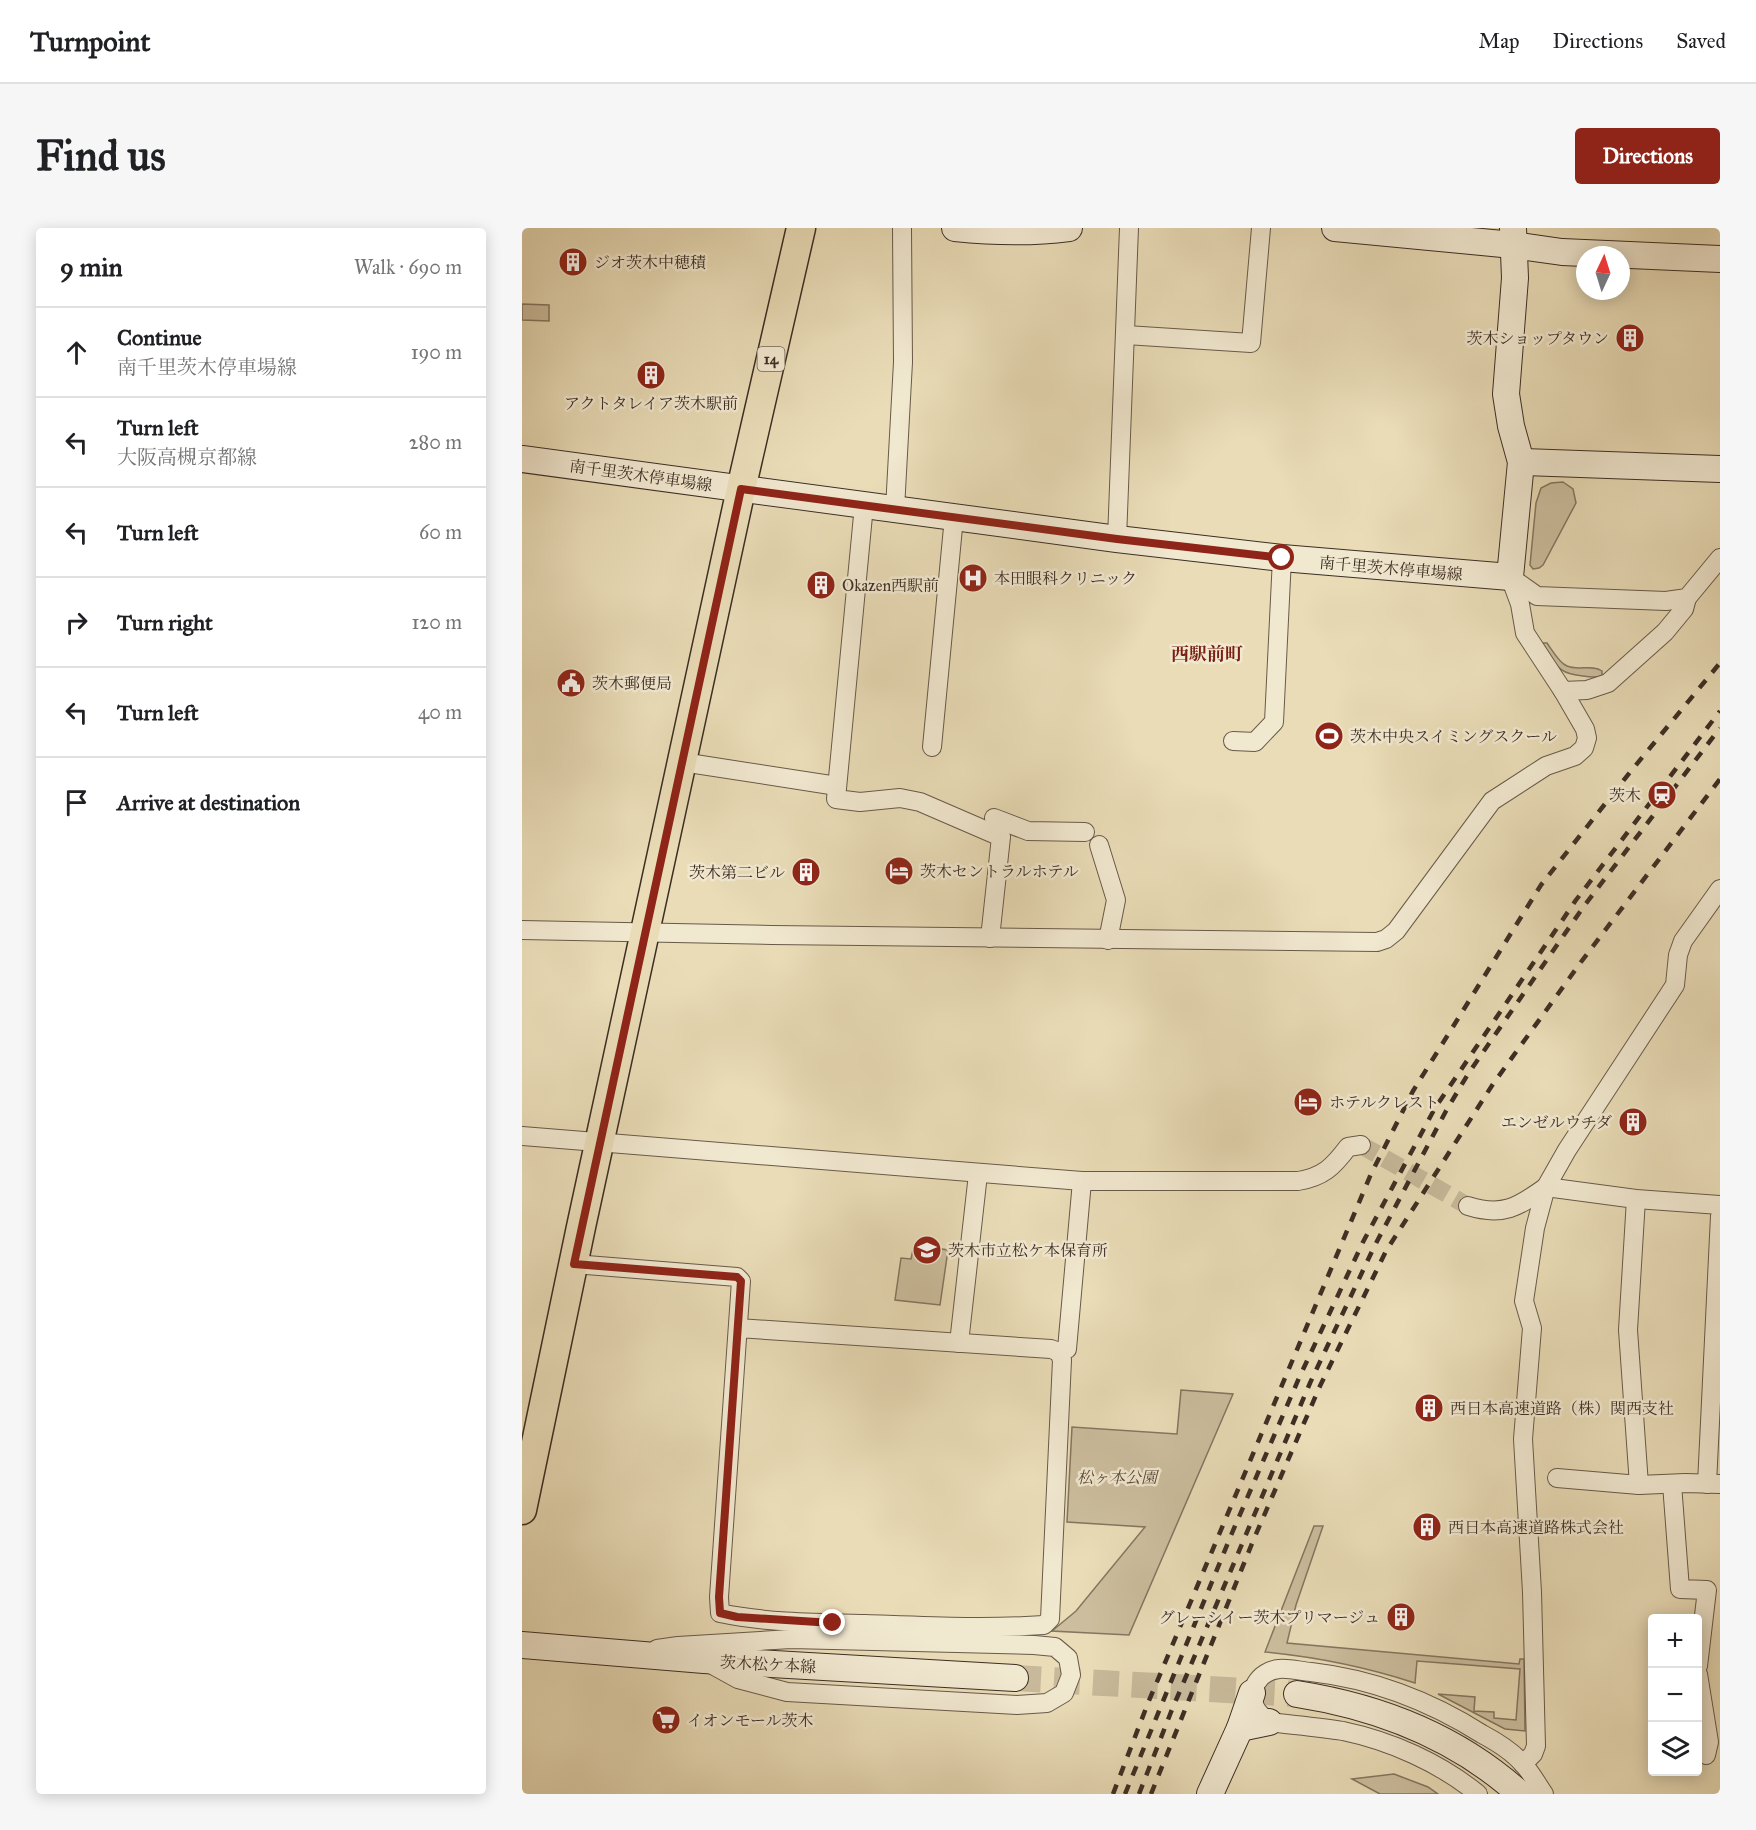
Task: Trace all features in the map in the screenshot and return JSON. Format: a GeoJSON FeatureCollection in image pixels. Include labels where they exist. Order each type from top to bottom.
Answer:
{"type":"FeatureCollection","features":[{"type":"Feature","properties":{"kind":"main road","name":"14"},"geometry":{"type":"LineString","coordinates":[[522,1510],[528,1445],[574,1264],[741,489],[801,228]]}},
{"type":"Feature","properties":{"kind":"main road"},"geometry":{"type":"LineString","coordinates":[[955,228],[995,232],[1036,232],[1069,228]]}},
{"type":"Feature","properties":{"kind":"main road"},"geometry":{"type":"LineString","coordinates":[[1335,228],[1513,236],[1562,252],[1720,259]]}},
{"type":"Feature","properties":{"kind":"main road"},"geometry":{"type":"LineString","coordinates":[[1510,578],[1521,462],[1511,426],[1506,394],[1515,278],[1513,236]]}},
{"type":"Feature","properties":{"kind":"main road","name":"南千里茨木停車場線"},"geometry":{"type":"LineString","coordinates":[[522,459],[1117,539],[1282,558],[1510,578]]}},
{"type":"Feature","properties":{"kind":"main road"},"geometry":{"type":"LineString","coordinates":[[1521,462],[1720,469]]}},
{"type":"Feature","properties":{"kind":"main road","name":"茨木松ケ本線"},"geometry":{"type":"LineString","coordinates":[[522,1645],[704,1660],[1015,1678]]}},
{"type":"Feature","properties":{"kind":"main road"},"geometry":{"type":"LineString","coordinates":[[1210,1794],[1240,1728],[1252,1693]]}},
{"type":"Feature","properties":{"kind":"main road"},"geometry":{"type":"LineString","coordinates":[[1297,1694],[1359,1706],[1419,1728],[1468,1754],[1520,1794]]}},
{"type":"Feature","properties":{"kind":"main road"},"geometry":{"type":"LineString","coordinates":[[1240,1728],[1269,1722]]}},
{"type":"Feature","properties":{"kind":"street"},"geometry":{"type":"LineString","coordinates":[[895,509],[903,362],[902,228]]}},
{"type":"Feature","properties":{"kind":"street"},"geometry":{"type":"LineString","coordinates":[[1117,539],[1129,228]]}},
{"type":"Feature","properties":{"kind":"street"},"geometry":{"type":"LineString","coordinates":[[1126,335],[1251,343],[1261,228]]}},
{"type":"Feature","properties":{"kind":"street"},"geometry":{"type":"LineString","coordinates":[[864,505],[836,799],[860,802],[900,798],[999,826],[1028,831],[1085,832]]}},
{"type":"Feature","properties":{"kind":"street"},"geometry":{"type":"LineString","coordinates":[[932,747],[954,518]]}},
{"type":"Feature","properties":{"kind":"street"},"geometry":{"type":"LineString","coordinates":[[1233,741],[1255,742],[1274,722],[1282,558]]}},
{"type":"Feature","properties":{"kind":"street"},"geometry":{"type":"LineString","coordinates":[[1563,691],[1587,690],[1608,683],[1665,632],[1684,609],[1687,598],[1720,558]]}},
{"type":"Feature","properties":{"kind":"street"},"geometry":{"type":"LineString","coordinates":[[1510,578],[1537,596],[1647,601],[1687,598]]}},
{"type":"Feature","properties":{"kind":"street"},"geometry":{"type":"LineString","coordinates":[[522,930],[1366,944],[1386,939],[1396,930],[1492,801],[1546,766],[1575,756],[1584,748],[1587,738],[1585,729],[1525,633],[1520,604],[1510,578]]}},
{"type":"Feature","properties":{"kind":"street"},"geometry":{"type":"LineString","coordinates":[[682,762],[837,786]]}},
{"type":"Feature","properties":{"kind":"street"},"geometry":{"type":"LineString","coordinates":[[990,938],[999,826]]}},
{"type":"Feature","properties":{"kind":"street"},"geometry":{"type":"LineString","coordinates":[[1099,845],[1116,900],[1108,940]]}},
{"type":"Feature","properties":{"kind":"street"},"geometry":{"type":"LineString","coordinates":[[1523,1764],[1533,1754],[1536,1746],[1532,1592],[1523,1438],[1532,1329],[1524,1301],[1535,1228],[1546,1187],[1567,1150],[1675,985],[1678,955],[1683,941],[1720,889]]}},
{"type":"Feature","properties":{"kind":"street"},"geometry":{"type":"LineString","coordinates":[[522,1136],[1082,1181],[1298,1181],[1315,1178],[1334,1165],[1348,1147],[1361,1145]]}},
{"type":"Feature","properties":{"kind":"street"},"geometry":{"type":"LineString","coordinates":[[959,1342],[978,1174]]}},
{"type":"Feature","properties":{"kind":"street"},"geometry":{"type":"LineString","coordinates":[[738,1328],[959,1342],[1051,1349],[1059,1352],[1067,1349],[1082,1181]]}},
{"type":"Feature","properties":{"kind":"street"},"geometry":{"type":"LineString","coordinates":[[1468,1206],[1496,1212],[1513,1208],[1546,1187],[1636,1199],[1720,1205]]}},
{"type":"Feature","properties":{"kind":"street"},"geometry":{"type":"LineString","coordinates":[[1636,1199],[1628,1330],[1639,1485]]}},
{"type":"Feature","properties":{"kind":"street"},"geometry":{"type":"LineString","coordinates":[[1557,1478],[1639,1485],[1714,1484],[1720,1216]]}},
{"type":"Feature","properties":{"kind":"street"},"geometry":{"type":"LineString","coordinates":[[574,1264],[737,1277],[741,1281],[719,1597],[720,1613],[737,1617],[937,1626],[1044,1625],[1050,1619],[1051,1610],[1062,1360],[1059,1352]]}},
{"type":"Feature","properties":{"kind":"street"},"geometry":{"type":"LineString","coordinates":[[1672,1484],[1680,1589],[1707,1590],[1702,1632]]}},
{"type":"Feature","properties":{"kind":"street"},"geometry":{"type":"LineString","coordinates":[[632,1654],[678,1646],[790,1639],[1034,1645],[1054,1647],[1068,1658],[1071,1675],[1064,1693],[1047,1702],[1017,1705],[787,1692],[738,1679],[704,1660]]}},
{"type":"Feature","properties":{"kind":"street"},"geometry":{"type":"LineString","coordinates":[[1478,1794],[1439,1768],[1379,1742],[1341,1731],[1269,1722],[1257,1711],[1252,1693],[1258,1679],[1278,1669],[1327,1674],[1425,1702],[1504,1747],[1523,1764],[1544,1794]]}},
{"type":"Feature","properties":{"kind":"street"},"geometry":{"type":"LineString","coordinates":[[1702,1699],[1709,1742],[1706,1755]]}},
{"type":"Feature","properties":{"kind":"green space"},"geometry":{"type":"Polygon","coordinates":[[[522,304],[549,305],[549,321],[522,320],[522,304]]]}},
{"type":"Feature","properties":{"kind":"green space"},"geometry":{"type":"Polygon","coordinates":[[[1563,482],[1573,489],[1576,503],[1543,565],[1533,569],[1530,565],[1536,503],[1541,488],[1551,483],[1563,482]]]}},
{"type":"Feature","properties":{"kind":"green space"},"geometry":{"type":"Polygon","coordinates":[[[1543,643],[1547,643],[1564,664],[1576,668],[1598,669],[1602,671],[1602,676],[1588,677],[1563,671],[1555,663],[1543,643]]]}},
{"type":"Feature","properties":{"kind":"green space"},"geometry":{"type":"Polygon","coordinates":[[[914,1245],[948,1250],[940,1305],[895,1300],[901,1258],[911,1259],[914,1245]]]}},
{"type":"Feature","properties":{"kind":"green space","name":"松ヶ本公園"},"geometry":{"type":"Polygon","coordinates":[[[1181,1390],[1233,1394],[1129,1635],[1052,1631],[1076,1611],[1145,1527],[1067,1522],[1072,1427],[1177,1434],[1181,1390]]]}},
{"type":"Feature","properties":{"kind":"green space"},"geometry":{"type":"Polygon","coordinates":[[[1314,1526],[1323,1526],[1296,1605],[1287,1643],[1519,1664],[1520,1659],[1524,1659],[1525,1731],[1505,1729],[1438,1694],[1475,1697],[1474,1711],[1494,1712],[1494,1718],[1516,1720],[1520,1669],[1417,1661],[1415,1683],[1341,1663],[1265,1652],[1314,1526]]]}},
{"type":"Feature","properties":{"kind":"green space"},"geometry":{"type":"Polygon","coordinates":[[[1394,1774],[1428,1787],[1438,1794],[1380,1794],[1352,1779],[1394,1774]]]}},
{"type":"Feature","properties":{"kind":"tunnel"},"geometry":{"type":"LineString","coordinates":[[1361,1145],[1468,1206]]}},
{"type":"Feature","properties":{"kind":"tunnel"},"geometry":{"type":"LineString","coordinates":[[1015,1678],[1297,1694]]}},
{"type":"Feature","properties":{"kind":"railway"},"geometry":{"type":"LineString","coordinates":[[1113,1794],[1148,1703],[1371,1174],[1413,1091],[1541,885],[1720,663]]}},
{"type":"Feature","properties":{"kind":"railway"},"geometry":{"type":"LineString","coordinates":[[1125,1794],[1232,1533],[1299,1378],[1363,1242],[1435,1108],[1576,900],[1720,711]]}},
{"type":"Feature","properties":{"kind":"railway"},"geometry":{"type":"LineString","coordinates":[[1139,1794],[1171,1712],[1310,1383],[1374,1247],[1446,1111],[1468,1074],[1584,906],[1720,728]]}},
{"type":"Feature","properties":{"kind":"railway"},"geometry":{"type":"LineString","coordinates":[[1151,1794],[1253,1541],[1320,1386],[1386,1251],[1493,1084],[1581,962],[1720,779]]}},
{"type":"Feature","properties":{"kind":"place","name":"ジオ茨木中穂積"},"geometry":{"type":"Point","coordinates":[573,262]}},
{"type":"Feature","properties":{"kind":"place","name":"茨木ショップタウン"},"geometry":{"type":"Point","coordinates":[1630,338]}},
{"type":"Feature","properties":{"kind":"place","name":"アクトタレイア茨木駅前"},"geometry":{"type":"Point","coordinates":[651,375]}},
{"type":"Feature","properties":{"kind":"place","name":"本田眼科クリニック"},"geometry":{"type":"Point","coordinates":[973,578]}},
{"type":"Feature","properties":{"kind":"place","name":"Okazen西駅前"},"geometry":{"type":"Point","coordinates":[821,585]}},
{"type":"Feature","properties":{"kind":"place","name":"茨木郵便局"},"geometry":{"type":"Point","coordinates":[571,683]}},
{"type":"Feature","properties":{"kind":"place","name":"茨木中央スイミングスクール"},"geometry":{"type":"Point","coordinates":[1329,736]}},
{"type":"Feature","properties":{"kind":"place","name":"茨木"},"geometry":{"type":"Point","coordinates":[1662,795]}},
{"type":"Feature","properties":{"kind":"place","name":"茨木セントラルホテル"},"geometry":{"type":"Point","coordinates":[899,871]}},
{"type":"Feature","properties":{"kind":"place","name":"茨木第二ビル"},"geometry":{"type":"Point","coordinates":[806,872]}},
{"type":"Feature","properties":{"kind":"place","name":"ホテルクレスト"},"geometry":{"type":"Point","coordinates":[1308,1102]}},
{"type":"Feature","properties":{"kind":"place","name":"エンゼルウチダ"},"geometry":{"type":"Point","coordinates":[1633,1122]}},
{"type":"Feature","properties":{"kind":"place","name":"茨木市立松ケ本保育所"},"geometry":{"type":"Point","coordinates":[927,1250]}},
{"type":"Feature","properties":{"kind":"place","name":"西日本高速道路（株）関西支社"},"geometry":{"type":"Point","coordinates":[1429,1408]}},
{"type":"Feature","properties":{"kind":"place","name":"西日本高速道路株式会社"},"geometry":{"type":"Point","coordinates":[1427,1527]}},
{"type":"Feature","properties":{"kind":"place","name":"グレーシイー茨木プリマージュ"},"geometry":{"type":"Point","coordinates":[1401,1617]}},
{"type":"Feature","properties":{"kind":"place","name":"イオンモール茨木"},"geometry":{"type":"Point","coordinates":[666,1720]}},
{"type":"Feature","properties":{"kind":"district","name":"西駅前町"},"geometry":{"type":"Point","coordinates":[1207,654]}},
{"type":"Feature","properties":{"kind":"route"},"geometry":{"type":"LineString","coordinates":[[833,1623],[737,1617],[720,1613],[719,1597],[741,1281],[737,1277],[574,1264],[741,489],[1117,539],[1282,558]]}}]}
